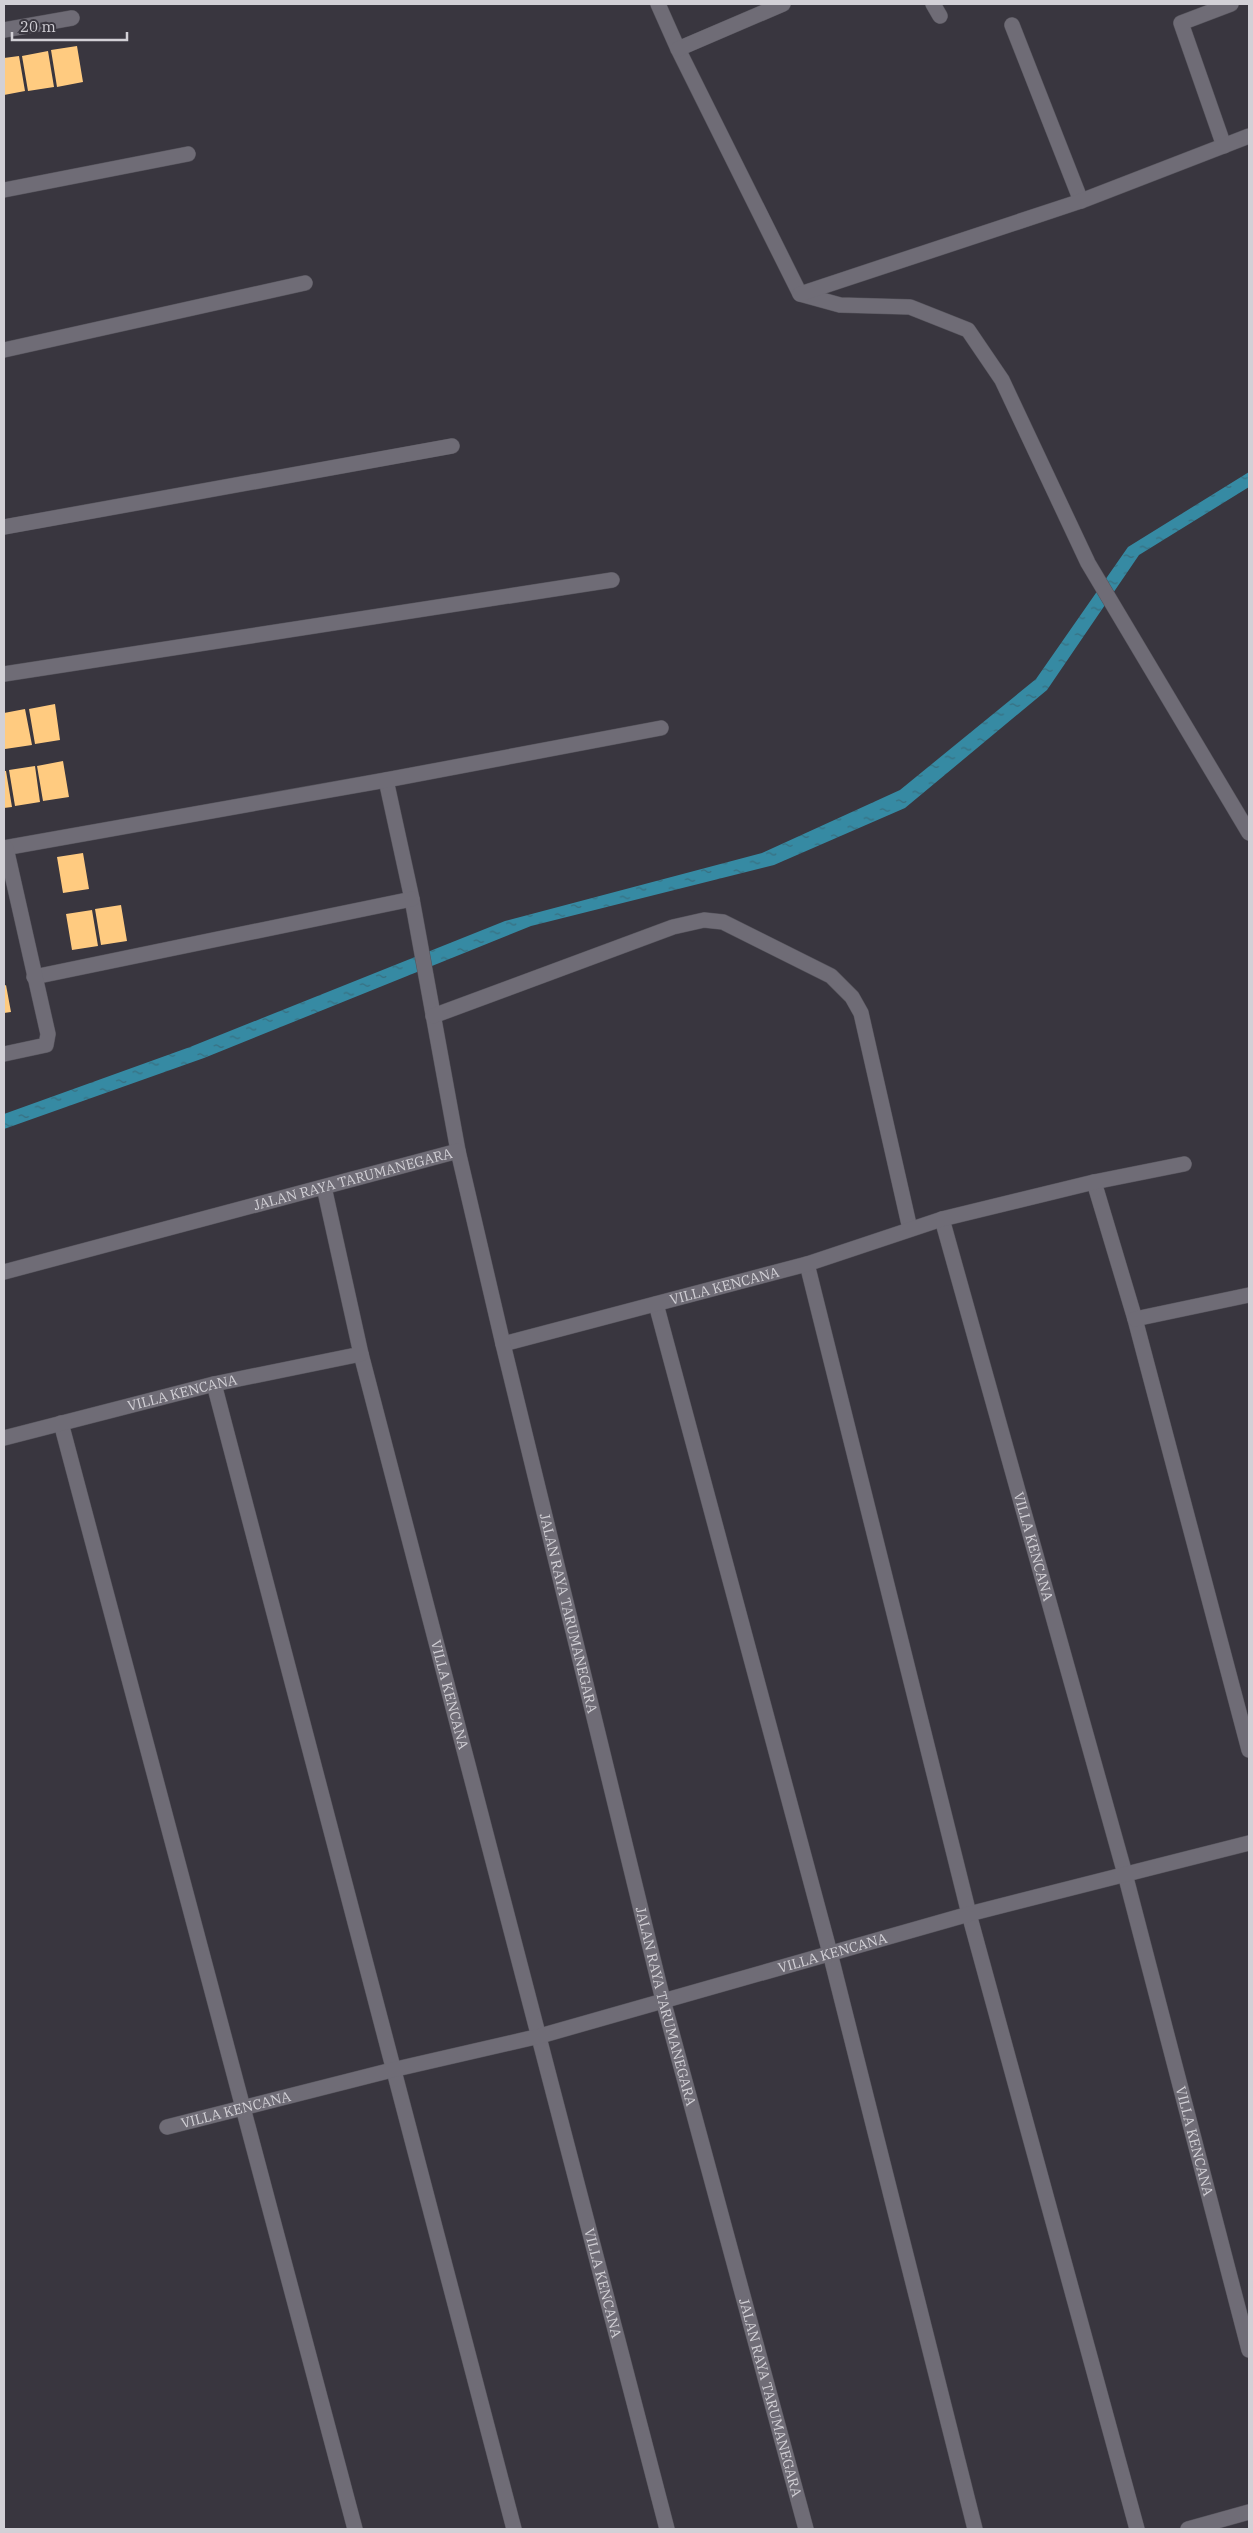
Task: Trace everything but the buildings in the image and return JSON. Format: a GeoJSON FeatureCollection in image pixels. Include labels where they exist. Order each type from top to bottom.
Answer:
{"type":"FeatureCollection","features":[{"type":"Feature","properties":{"kind":"street"},"geometry":{"type":"LineString","coordinates":[[658,4],[678,49],[800,294],[840,305],[910,307],[968,330],[1002,380],[1088,564],[1249,833]]}},
{"type":"Feature","properties":{"kind":"street"},"geometry":{"type":"LineString","coordinates":[[678,49],[783,4]]}},
{"type":"Feature","properties":{"kind":"street"},"geometry":{"type":"LineString","coordinates":[[1224,146],[1181,23],[1230,4]]}},
{"type":"Feature","properties":{"kind":"street"},"geometry":{"type":"LineString","coordinates":[[4,30],[72,18]]}},
{"type":"Feature","properties":{"kind":"street"},"geometry":{"type":"LineString","coordinates":[[1012,25],[1081,200]]}},
{"type":"Feature","properties":{"kind":"street"},"geometry":{"type":"LineString","coordinates":[[800,294],[1081,200],[1249,136]]}},
{"type":"Feature","properties":{"kind":"street"},"geometry":{"type":"LineString","coordinates":[[4,190],[188,154]]}},
{"type":"Feature","properties":{"kind":"street"},"geometry":{"type":"LineString","coordinates":[[4,350],[305,283]]}},
{"type":"Feature","properties":{"kind":"street"},"geometry":{"type":"LineString","coordinates":[[4,527],[452,446]]}},
{"type":"Feature","properties":{"kind":"street"},"geometry":{"type":"LineString","coordinates":[[4,674],[612,580]]}},
{"type":"Feature","properties":{"kind":"street"},"geometry":{"type":"LineString","coordinates":[[4,1054],[46,1045],[48,1034],[5,848],[386,780],[661,728]]}},
{"type":"Feature","properties":{"kind":"street"},"geometry":{"type":"LineString","coordinates":[[386,780],[412,900],[458,1151]]}},
{"type":"Feature","properties":{"kind":"street"},"geometry":{"type":"LineString","coordinates":[[34,977],[412,900]]}},
{"type":"Feature","properties":{"kind":"street"},"geometry":{"type":"LineString","coordinates":[[433,1016],[673,927],[704,920],[723,922],[831,976],[852,997],[861,1013],[910,1229]]}},
{"type":"Feature","properties":{"kind":"street","name":"JALAN RAYA TARUMANEGARA"},"geometry":{"type":"LineString","coordinates":[[4,1272],[458,1151],[503,1344],[663,2000],[806,2529]]}},
{"type":"Feature","properties":{"kind":"street","name":"VILLA KENCANA"},"geometry":{"type":"LineString","coordinates":[[503,1344],[807,1264],[942,1219],[1094,1182],[1184,1164]]}},
{"type":"Feature","properties":{"kind":"street"},"geometry":{"type":"LineString","coordinates":[[1094,1182],[1135,1319],[1249,1750]]}},
{"type":"Feature","properties":{"kind":"street","name":"VILLA KENCANA"},"geometry":{"type":"LineString","coordinates":[[324,1187],[362,1354],[668,2529]]}},
{"type":"Feature","properties":{"kind":"street","name":"VILLA KENCANA"},"geometry":{"type":"LineString","coordinates":[[942,1219],[1125,1874],[1249,2350]]}},
{"type":"Feature","properties":{"kind":"street"},"geometry":{"type":"LineString","coordinates":[[807,1264],[969,1914],[1138,2529]]}},
{"type":"Feature","properties":{"kind":"street"},"geometry":{"type":"LineString","coordinates":[[1135,1319],[1249,1295]]}},
{"type":"Feature","properties":{"kind":"street"},"geometry":{"type":"LineString","coordinates":[[656,1304],[830,1954],[976,2529]]}},
{"type":"Feature","properties":{"kind":"street","name":"VILLA KENCANA"},"geometry":{"type":"LineString","coordinates":[[4,1438],[214,1384],[362,1354]]}},
{"type":"Feature","properties":{"kind":"street"},"geometry":{"type":"LineString","coordinates":[[214,1384],[392,2070],[514,2529]]}},
{"type":"Feature","properties":{"kind":"street"},"geometry":{"type":"LineString","coordinates":[[60,1423],[241,2109],[355,2529]]}},
{"type":"Feature","properties":{"kind":"street","name":"VILLA KENCANA"},"geometry":{"type":"LineString","coordinates":[[167,2127],[392,2070],[540,2036],[969,1914],[1249,1843]]}},
{"type":"Feature","properties":{"kind":"street"},"geometry":{"type":"LineString","coordinates":[[1188,2529],[1249,2512]]}},
{"type":"Feature","properties":{"kind":"water"},"geometry":{"type":"Polygon","coordinates":[[[1249,472],[1249,487],[1139,555],[1047,690],[905,808],[774,865],[531,926],[204,1058],[4,1129],[4,1114],[190,1047],[505,921],[762,853],[900,790],[1036,679],[1128,547],[1249,472]]]}}]}
